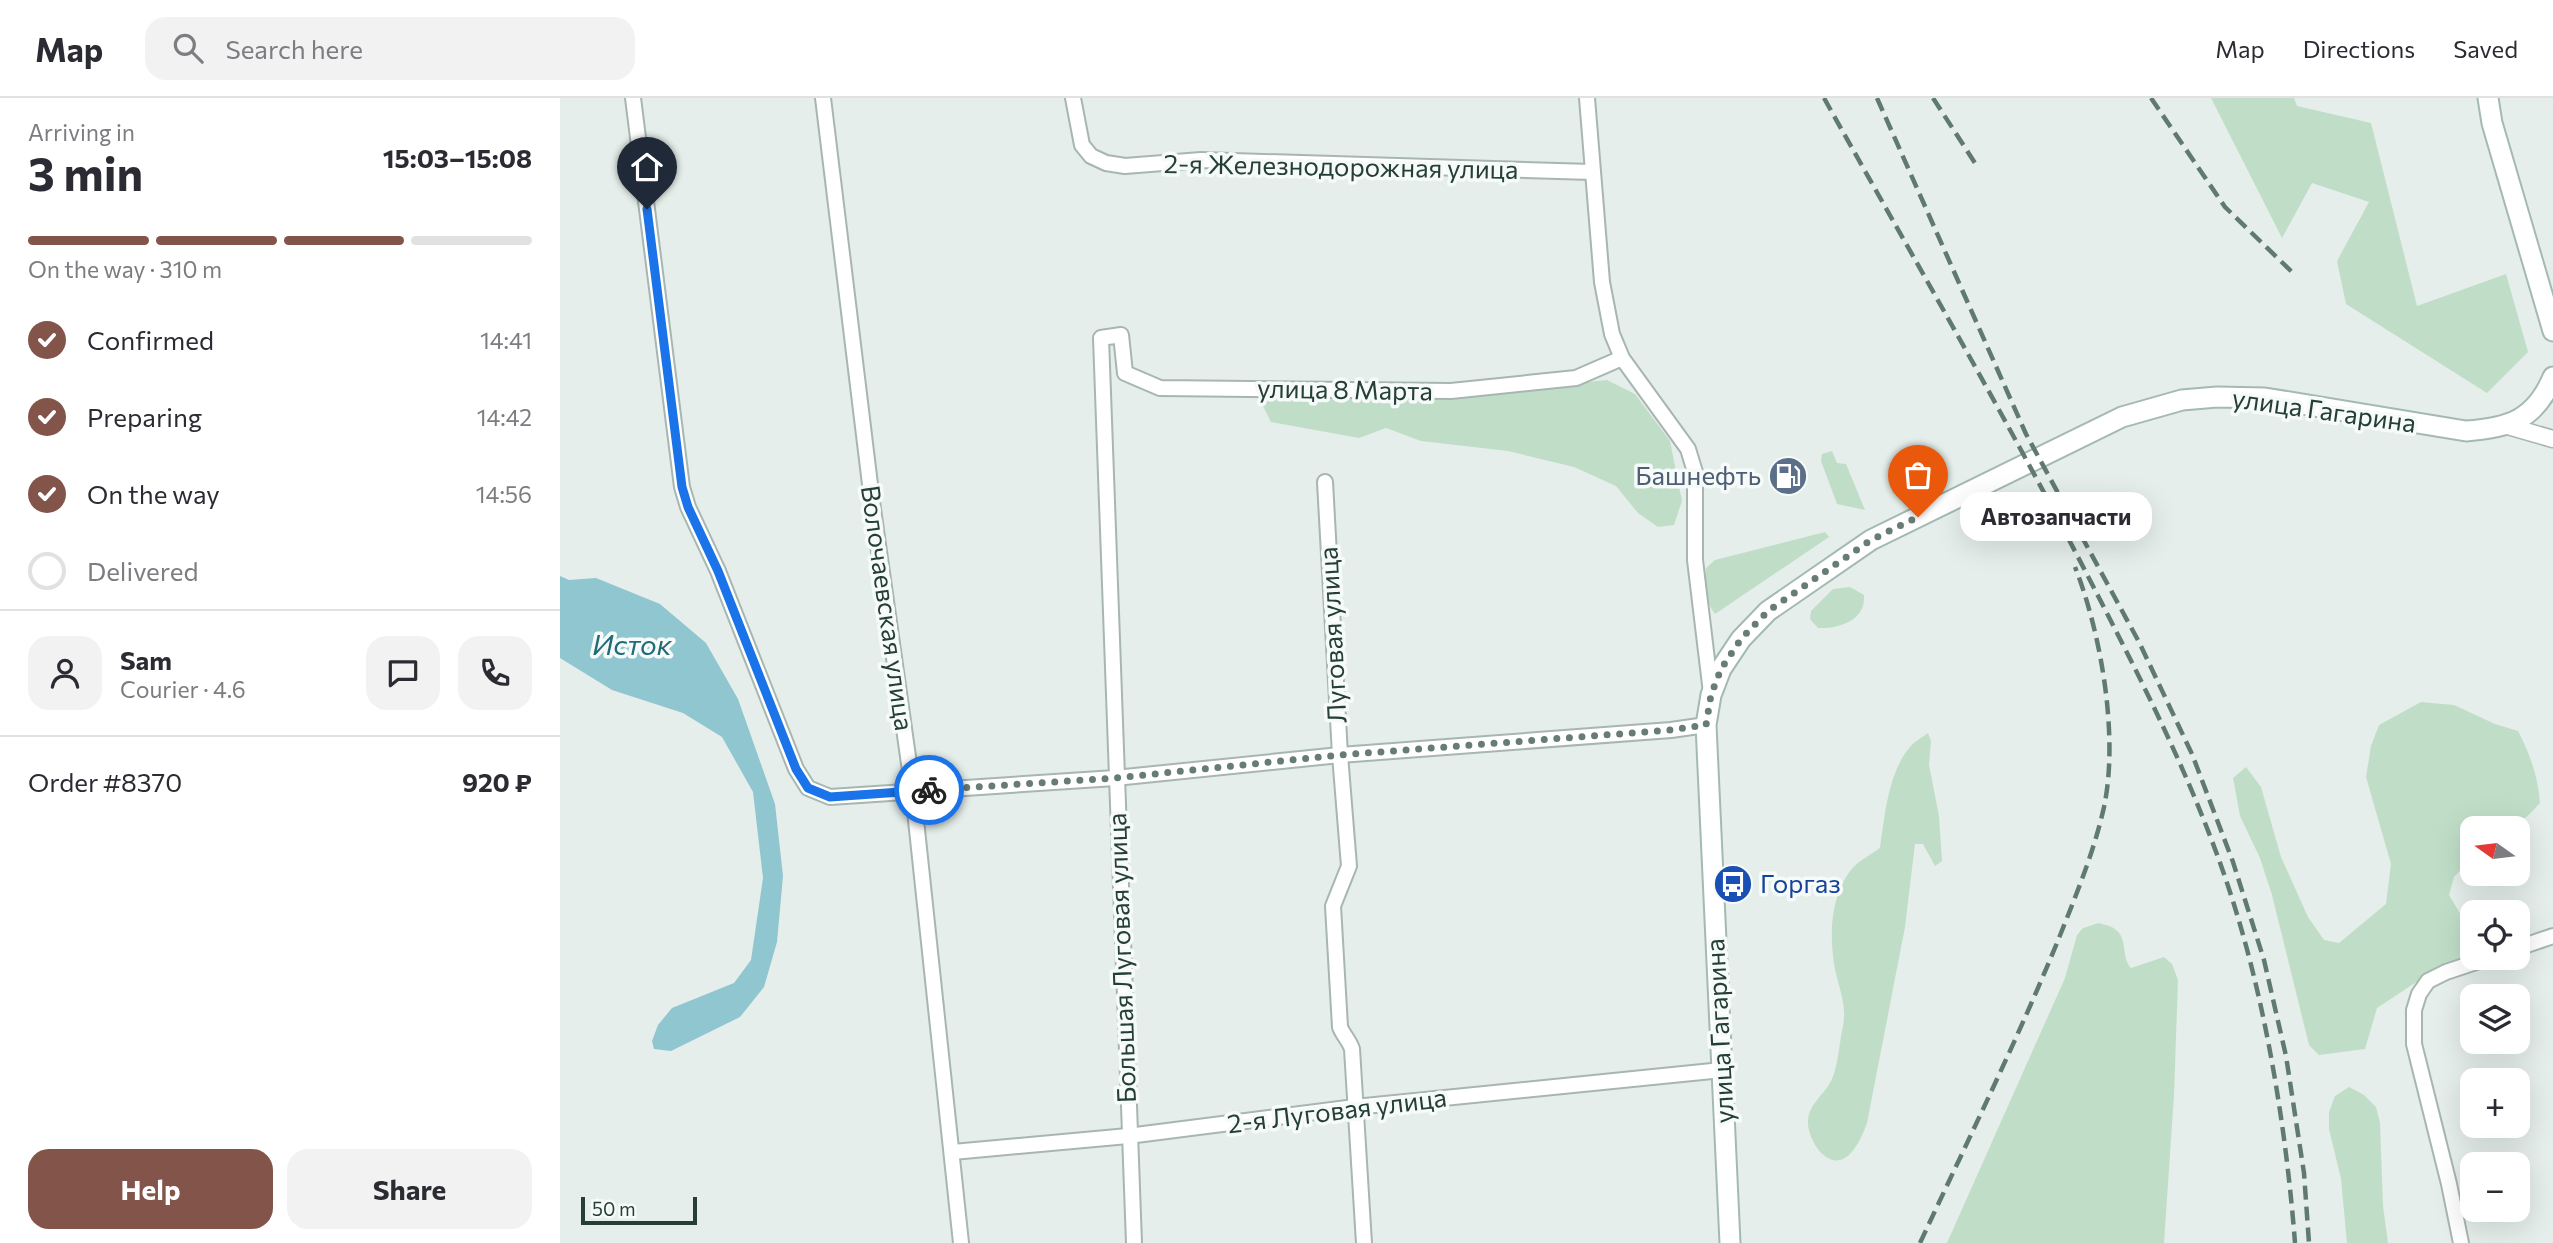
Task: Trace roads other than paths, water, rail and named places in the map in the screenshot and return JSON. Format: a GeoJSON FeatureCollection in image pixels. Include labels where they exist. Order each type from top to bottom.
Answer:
{"type":"FeatureCollection","features":[{"type":"Feature","properties":{"kind":"main road"},"geometry":{"type":"LineString","coordinates":[[2488,98],[2492,123],[2553,331]]}},
{"type":"Feature","properties":{"kind":"main road","name":"улица Гагарина"},"geometry":{"type":"LineString","coordinates":[[1730,1243],[1706,725],[1711,695],[1721,669],[1741,639],[1768,611],[1871,540],[2122,417],[2182,400],[2241,397],[2309,404],[2466,431],[2508,426],[2536,407],[2547,392],[2553,377]]}},
{"type":"Feature","properties":{"kind":"street"},"geometry":{"type":"LineString","coordinates":[[633,98],[685,497],[718,571],[796,769],[808,788],[830,797],[1115,778],[1340,755],[1671,730],[1706,725]]}},
{"type":"Feature","properties":{"kind":"street","name":"Волочаевская улица"},"geometry":{"type":"LineString","coordinates":[[823,98],[873,509],[913,792],[961,1243]]}},
{"type":"Feature","properties":{"kind":"street","name":"2-я Железнодорожная улица"},"geometry":{"type":"LineString","coordinates":[[1073,98],[1082,145],[1091,156],[1106,163],[1125,166],[1201,160],[1592,172]]}},
{"type":"Feature","properties":{"kind":"street"},"geometry":{"type":"LineString","coordinates":[[1587,98],[1602,282],[1612,334],[1622,358],[1688,449],[1695,472],[1695,560],[1711,695]]}},
{"type":"Feature","properties":{"kind":"street","name":"улица 8 Марта"},"geometry":{"type":"LineString","coordinates":[[1101,338],[1121,335],[1125,373],[1160,388],[1451,391],[1576,378],[1622,358]]}},
{"type":"Feature","properties":{"kind":"street","name":"Большая Луговая улица"},"geometry":{"type":"LineString","coordinates":[[1101,338],[1134,1243]]}},
{"type":"Feature","properties":{"kind":"street"},"geometry":{"type":"LineString","coordinates":[[2508,426],[2553,439]]}},
{"type":"Feature","properties":{"kind":"street","name":"Луговая улица"},"geometry":{"type":"LineString","coordinates":[[1325,482],[1349,866],[1333,906],[1340,1027],[1352,1049],[1364,1243]]}},
{"type":"Feature","properties":{"kind":"street"},"geometry":{"type":"LineString","coordinates":[[2530,944],[2553,936]]}},
{"type":"Feature","properties":{"kind":"street"},"geometry":{"type":"LineString","coordinates":[[2460,967],[2428,981],[2419,994],[2414,1010],[2414,1044],[2461,1243]]}},
{"type":"Feature","properties":{"kind":"street","name":"2-я Луговая улица"},"geometry":{"type":"LineString","coordinates":[[953,1152],[1128,1136],[1355,1107],[1722,1070]]}},
{"type":"Feature","properties":{"kind":"water","name":"Исток"},"geometry":{"type":"Polygon","coordinates":[[[560,576],[569,580],[596,578],[660,604],[706,643],[738,699],[775,804],[783,876],[777,942],[764,987],[740,1017],[671,1051],[654,1049],[652,1041],[658,1025],[672,1008],[734,983],[751,960],[763,878],[753,792],[722,737],[683,713],[612,690],[560,658],[560,576]]]}},
{"type":"Feature","properties":{"kind":"railway"},"geometry":{"type":"LineString","coordinates":[[1824,98],[2062,526],[2135,669],[2193,793],[2239,921],[2259,999],[2282,1122],[2295,1243]]}},
{"type":"Feature","properties":{"kind":"railway"},"geometry":{"type":"LineString","coordinates":[[1877,98],[2026,434],[2139,642],[2192,754],[2233,862],[2264,960],[2286,1056],[2304,1173],[2309,1243]]}},
{"type":"Feature","properties":{"kind":"railway"},"geometry":{"type":"LineString","coordinates":[[1933,98],[1975,163]]}},
{"type":"Feature","properties":{"kind":"railway"},"geometry":{"type":"LineString","coordinates":[[2151,98],[2225,207],[2293,273]]}},
{"type":"Feature","properties":{"kind":"railway"},"geometry":{"type":"LineString","coordinates":[[1920,1243],[2043,977],[2084,873],[2104,807],[2109,749],[2105,685],[2093,622],[2075,567]]}},
{"type":"Feature","properties":{"kind":"place","name":"Башнефть"},"geometry":{"type":"Point","coordinates":[1788,476]}},
{"type":"Feature","properties":{"kind":"place","name":"Автозапчасти"},"geometry":{"type":"Point","coordinates":[1918,517]}},
{"type":"Feature","properties":{"kind":"place","name":"Горгаз"},"geometry":{"type":"Point","coordinates":[1733,884]}}]}
